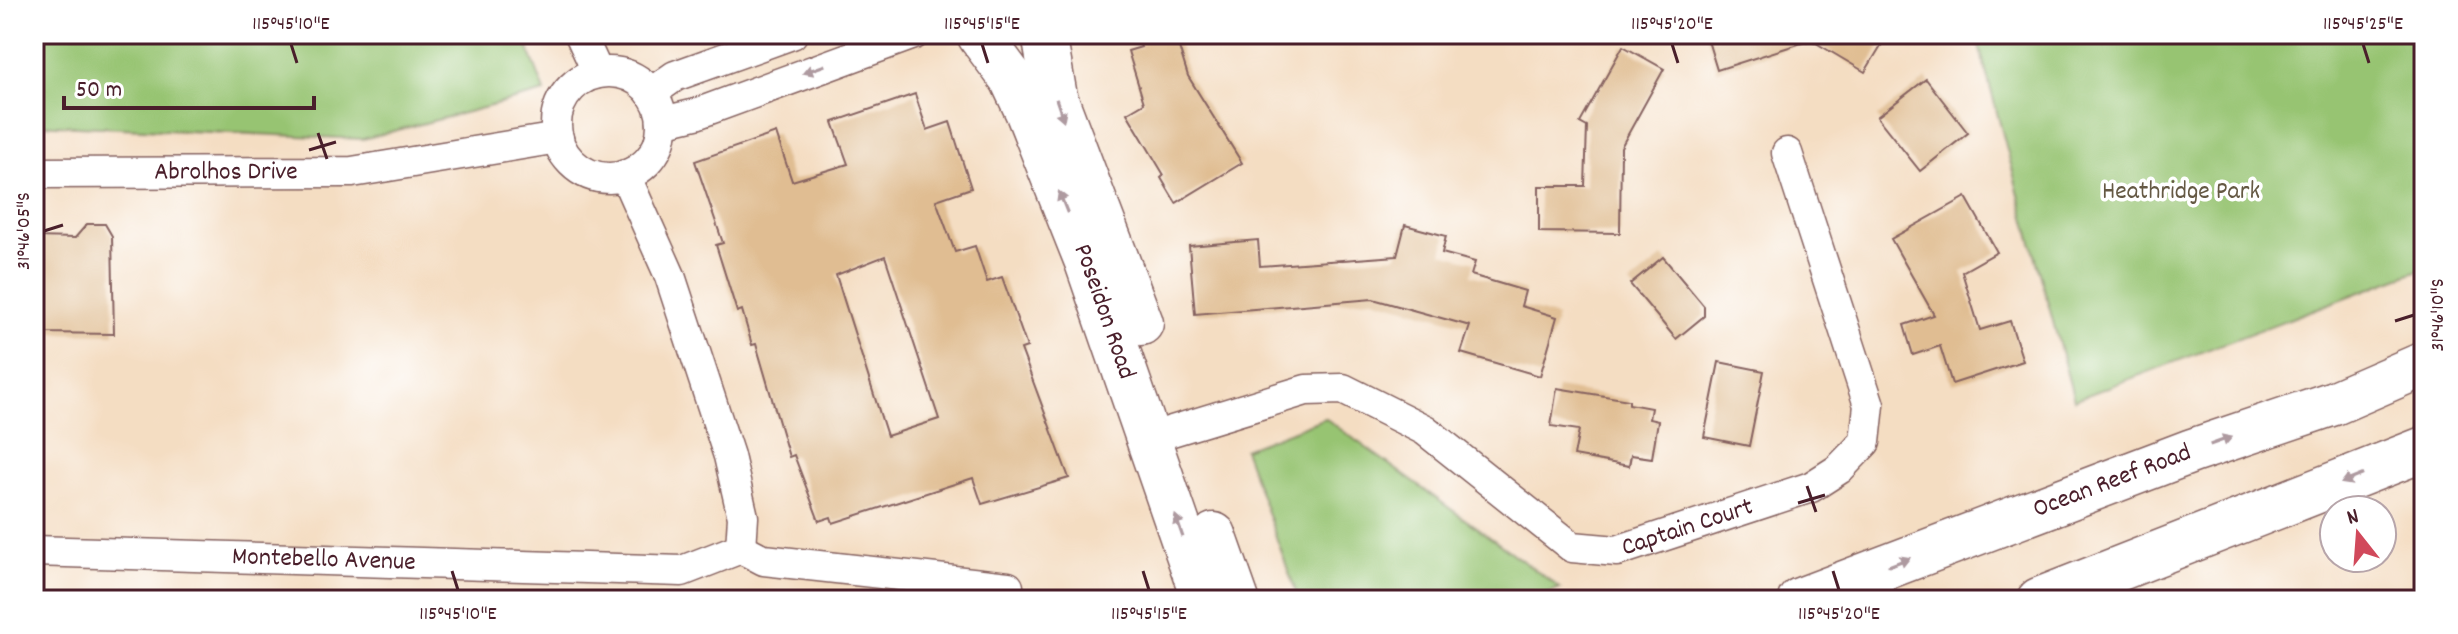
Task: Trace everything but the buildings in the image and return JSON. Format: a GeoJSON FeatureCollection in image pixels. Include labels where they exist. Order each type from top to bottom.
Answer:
{"type":"FeatureCollection","features":[{"type":"Feature","properties":{"kind":"street"},"geometry":{"type":"LineString","coordinates":[[580,34],[598,73]]}},
{"type":"Feature","properties":{"kind":"street"},"geometry":{"type":"LineString","coordinates":[[651,93],[675,76],[792,34]]}},
{"type":"Feature","properties":{"kind":"street"},"geometry":{"type":"LineString","coordinates":[[662,122],[696,114],[914,34]]}},
{"type":"Feature","properties":{"kind":"street","name":"Poseidon Road"},"geometry":{"type":"LineString","coordinates":[[1044,34],[1055,97],[1120,264],[1204,600]]}},
{"type":"Feature","properties":{"kind":"street","name":"Poseidon Road"},"geometry":{"type":"LineString","coordinates":[[989,35],[1027,111],[1087,262],[1237,600]]}},
{"type":"Feature","properties":{"kind":"street"},"geometry":{"type":"LineString","coordinates":[[615,72],[632,77],[651,93],[662,122],[658,144],[650,158],[625,175],[604,177],[583,171],[567,158],[558,138],[557,113],[564,97],[582,79],[598,73],[615,72]]}},
{"type":"Feature","properties":{"kind":"street","name":"Abrolhos Drive"},"geometry":{"type":"LineString","coordinates":[[34,173],[352,172],[558,138]]}},
{"type":"Feature","properties":{"kind":"street","name":"Captain Court"},"geometry":{"type":"LineString","coordinates":[[1163,434],[1306,390],[1343,389],[1425,430],[1572,547],[1617,551],[1811,487],[1839,469],[1865,442],[1869,405],[1787,153]]}},
{"type":"Feature","properties":{"kind":"street"},"geometry":{"type":"LineString","coordinates":[[625,175],[670,276],[729,456],[743,517],[741,548],[764,560],[1008,587]]}},
{"type":"Feature","properties":{"kind":"street","name":"Ocean Reef Road"},"geometry":{"type":"LineString","coordinates":[[1800,600],[2192,451],[2334,403],[2424,364]]}},
{"type":"Feature","properties":{"kind":"street"},"geometry":{"type":"LineString","coordinates":[[2039,600],[2424,449]]}},
{"type":"Feature","properties":{"kind":"street","name":"Montebello Avenue"},"geometry":{"type":"LineString","coordinates":[[34,551],[682,571],[741,548]]}},
{"type":"Feature","properties":{"kind":"green space"},"geometry":{"type":"Polygon","coordinates":[[[34,34],[523,34],[545,92],[363,139],[34,124],[34,34]]]}},
{"type":"Feature","properties":{"kind":"green space","name":"Heathridge Park"},"geometry":{"type":"Polygon","coordinates":[[[1976,34],[2424,34],[2424,268],[2074,400],[1976,34]]]}},
{"type":"Feature","properties":{"kind":"green space"},"geometry":{"type":"Polygon","coordinates":[[[1325,418],[1560,588],[1532,600],[1299,600],[1244,449],[1325,418]]]}}]}
